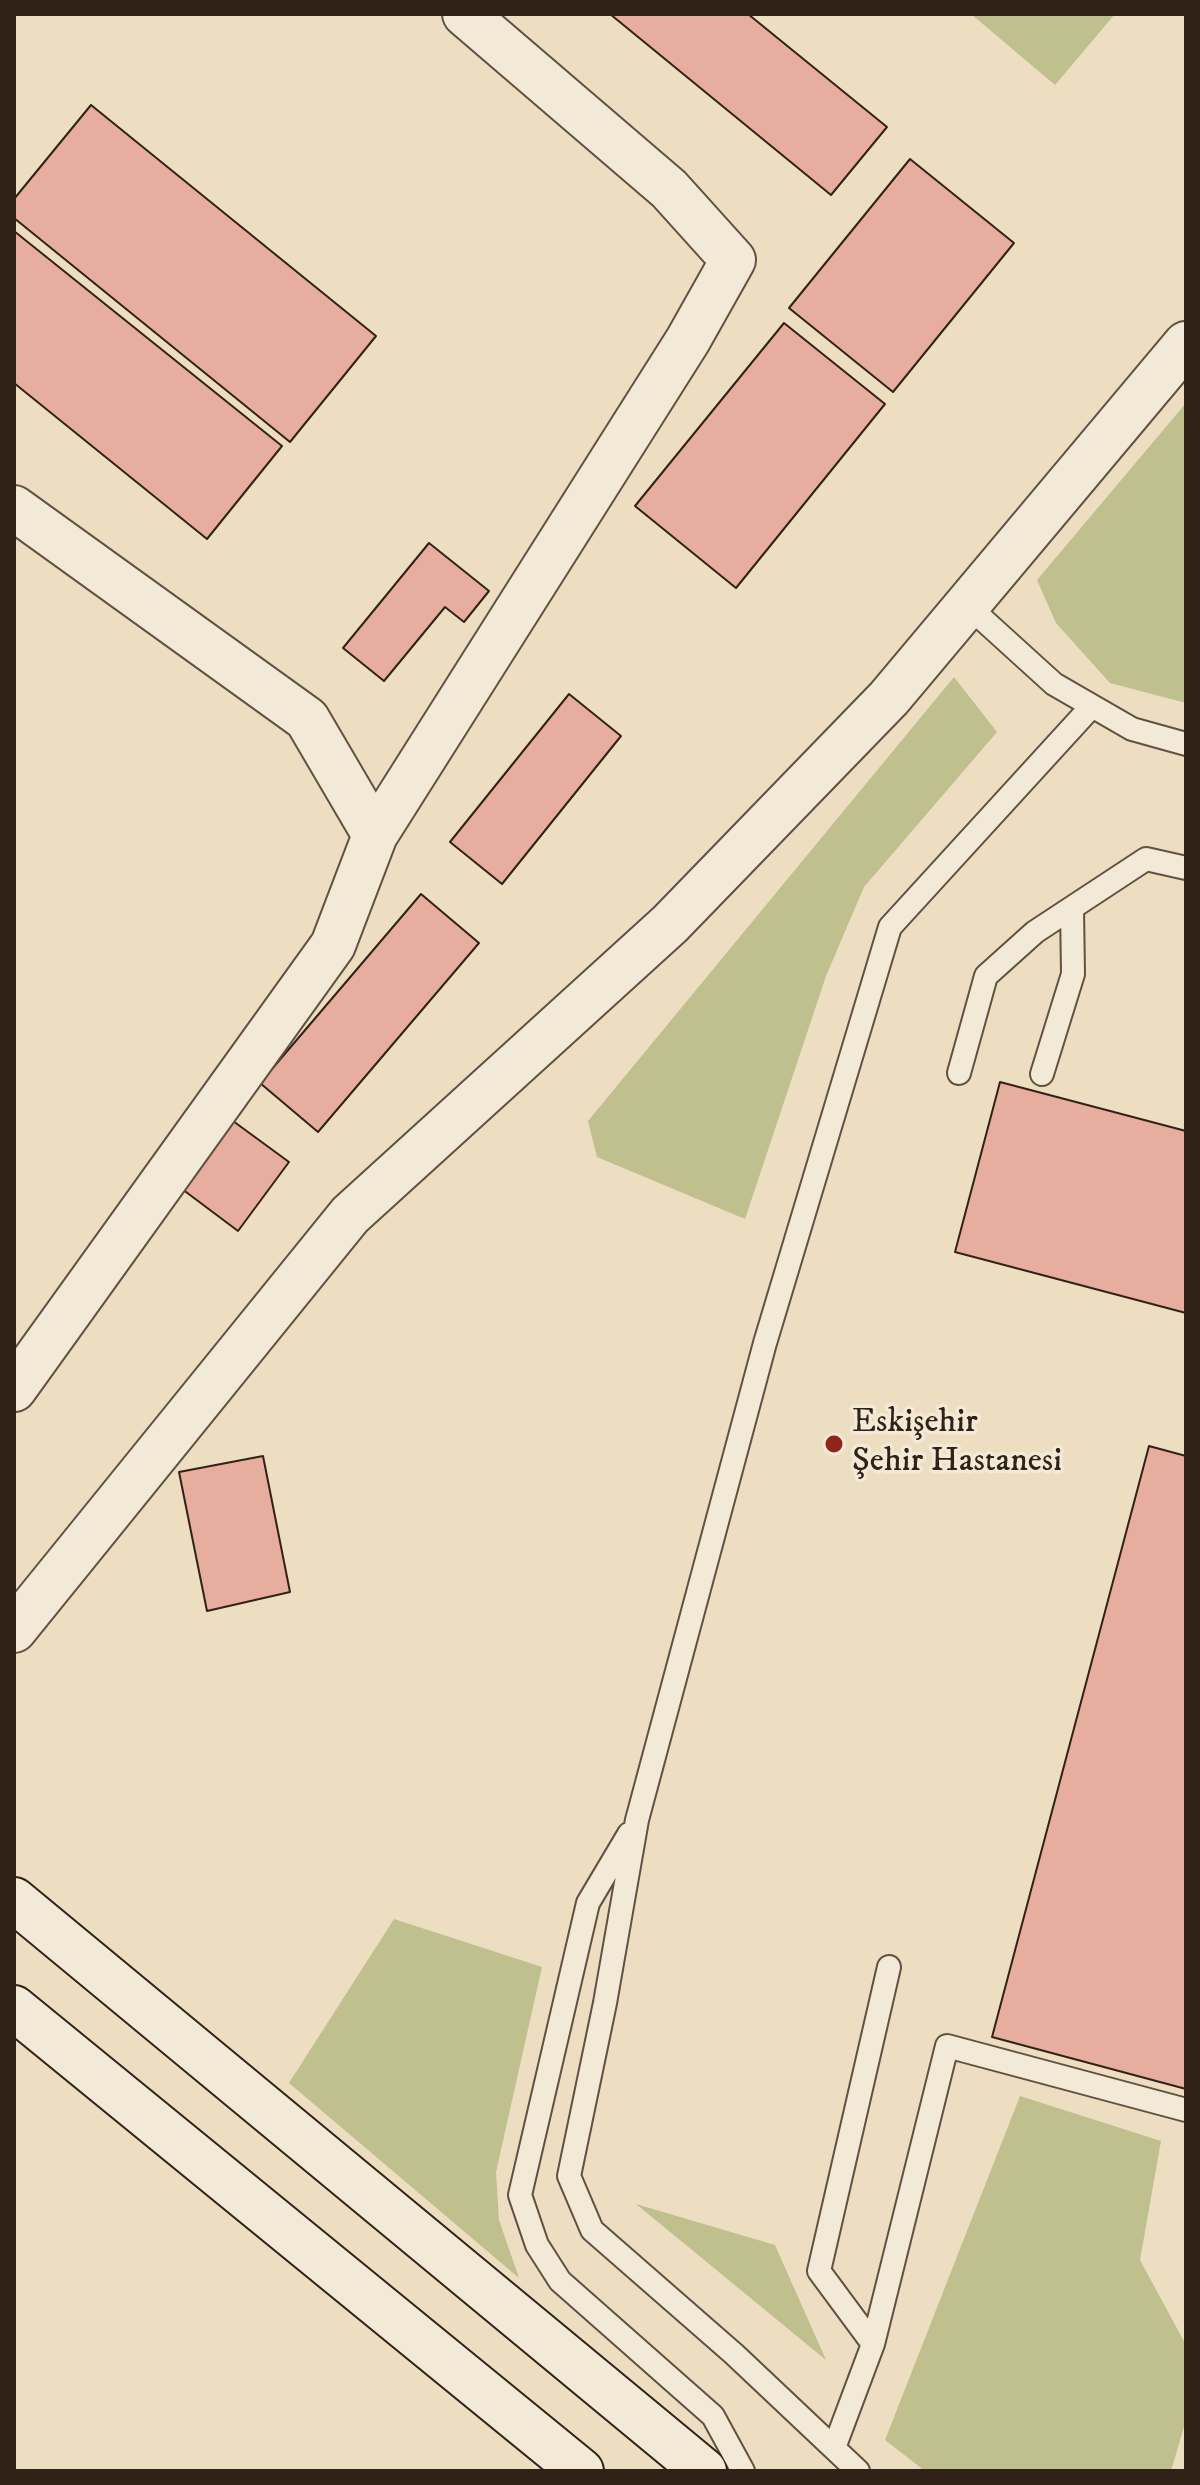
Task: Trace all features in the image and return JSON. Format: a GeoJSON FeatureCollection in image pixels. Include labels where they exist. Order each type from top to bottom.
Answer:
{"type":"FeatureCollection","features":[{"type":"Feature","properties":{"kind":"street"},"geometry":{"type":"LineString","coordinates":[[14,1389],[333,945],[375,835],[688,340],[733,260],[669,189],[465,14]]}},
{"type":"Feature","properties":{"kind":"street"},"geometry":{"type":"LineString","coordinates":[[14,1630],[350,1215],[670,924],[889,698],[1186,344]]}},
{"type":"Feature","properties":{"kind":"street"},"geometry":{"type":"LineString","coordinates":[[14,508],[307,719],[375,835]]}},
{"type":"Feature","properties":{"kind":"street"},"geometry":{"type":"LineString","coordinates":[[14,1900],[704,2471]]}},
{"type":"Feature","properties":{"kind":"street"},"geometry":{"type":"LineString","coordinates":[[14,2008],[581,2471]]}},
{"type":"Feature","properties":{"kind":"lane"},"geometry":{"type":"LineString","coordinates":[[967,605],[1054,684],[1132,729],[1186,744]]}},
{"type":"Feature","properties":{"kind":"lane"},"geometry":{"type":"LineString","coordinates":[[858,2471],[734,2354],[592,2230],[569,2176],[605,2003],[637,1820],[765,1343],[890,927],[1092,706]]}},
{"type":"Feature","properties":{"kind":"lane"},"geometry":{"type":"LineString","coordinates":[[959,1073],[986,976],[1035,932],[1146,859],[1186,868]]}},
{"type":"Feature","properties":{"kind":"lane"},"geometry":{"type":"LineString","coordinates":[[1042,1074],[1073,974],[1072,908]]}},
{"type":"Feature","properties":{"kind":"lane"},"geometry":{"type":"LineString","coordinates":[[637,1820],[588,1903],[520,2195],[537,2245],[560,2281],[713,2416],[743,2471]]}},
{"type":"Feature","properties":{"kind":"lane"},"geometry":{"type":"LineString","coordinates":[[873,2344],[819,2271],[889,1967]]}},
{"type":"Feature","properties":{"kind":"lane"},"geometry":{"type":"LineString","coordinates":[[834,2448],[873,2344],[947,2046],[1186,2110]]}},
{"type":"Feature","properties":{"kind":"shaded area"},"geometry":{"type":"Polygon","coordinates":[[[971,14],[1115,14],[1055,85],[971,14]]]}},
{"type":"Feature","properties":{"kind":"shaded area"},"geometry":{"type":"Polygon","coordinates":[[[1186,403],[1186,703],[1110,683],[1056,623],[1037,580],[1186,403]]]}},
{"type":"Feature","properties":{"kind":"shaded area"},"geometry":{"type":"Polygon","coordinates":[[[954,677],[997,732],[864,887],[826,976],[745,1219],[597,1157],[588,1121],[954,677]]]}},
{"type":"Feature","properties":{"kind":"shaded area"},"geometry":{"type":"Polygon","coordinates":[[[394,1919],[542,1967],[496,2172],[499,2220],[519,2278],[289,2083],[394,1919]]]}},
{"type":"Feature","properties":{"kind":"shaded area"},"geometry":{"type":"Polygon","coordinates":[[[1020,2096],[1161,2141],[1140,2260],[1186,2345],[1186,2420],[1171,2471],[925,2471],[885,2440],[1020,2096]]]}},
{"type":"Feature","properties":{"kind":"shaded area"},"geometry":{"type":"Polygon","coordinates":[[[636,2204],[775,2245],[826,2360],[636,2204]]]}},
{"type":"Feature","properties":{"kind":"building"},"geometry":{"type":"Polygon","coordinates":[[[610,14],[748,14],[887,127],[831,195],[610,14]]]}},
{"type":"Feature","properties":{"kind":"building"},"geometry":{"type":"Polygon","coordinates":[[[91,105],[376,336],[290,442],[14,218],[14,199],[91,105]]]}},
{"type":"Feature","properties":{"kind":"building"},"geometry":{"type":"Polygon","coordinates":[[[910,159],[1014,243],[893,392],[789,308],[910,159]]]}},
{"type":"Feature","properties":{"kind":"building"},"geometry":{"type":"Polygon","coordinates":[[[14,231],[282,446],[207,539],[14,383],[14,231]]]}},
{"type":"Feature","properties":{"kind":"building"},"geometry":{"type":"Polygon","coordinates":[[[784,323],[885,404],[736,588],[635,506],[784,323]]]}},
{"type":"Feature","properties":{"kind":"building"},"geometry":{"type":"Polygon","coordinates":[[[429,543],[489,591],[464,622],[445,607],[384,681],[343,648],[429,543]]]}},
{"type":"Feature","properties":{"kind":"building"},"geometry":{"type":"Polygon","coordinates":[[[569,694],[621,736],[502,884],[450,842],[569,694]]]}},
{"type":"Feature","properties":{"kind":"building"},"geometry":{"type":"Polygon","coordinates":[[[421,894],[479,943],[318,1132],[260,1083],[421,894]]]}},
{"type":"Feature","properties":{"kind":"building"},"geometry":{"type":"Polygon","coordinates":[[[1000,1082],[1186,1131],[1186,1313],[955,1252],[1000,1082]]]}},
{"type":"Feature","properties":{"kind":"building"},"geometry":{"type":"Polygon","coordinates":[[[233,1121],[289,1162],[238,1231],[182,1189],[233,1121]]]}},
{"type":"Feature","properties":{"kind":"building"},"geometry":{"type":"Polygon","coordinates":[[[1149,1446],[1186,1456],[1186,2089],[992,2037],[1149,1446]]]}},
{"type":"Feature","properties":{"kind":"building"},"geometry":{"type":"Polygon","coordinates":[[[263,1456],[290,1592],[207,1611],[179,1472],[263,1456]]]}},
{"type":"Feature","properties":{"kind":"place","name":"Eskişehir Şehir Hastanesi"},"geometry":{"type":"Point","coordinates":[834,1444]}}]}
